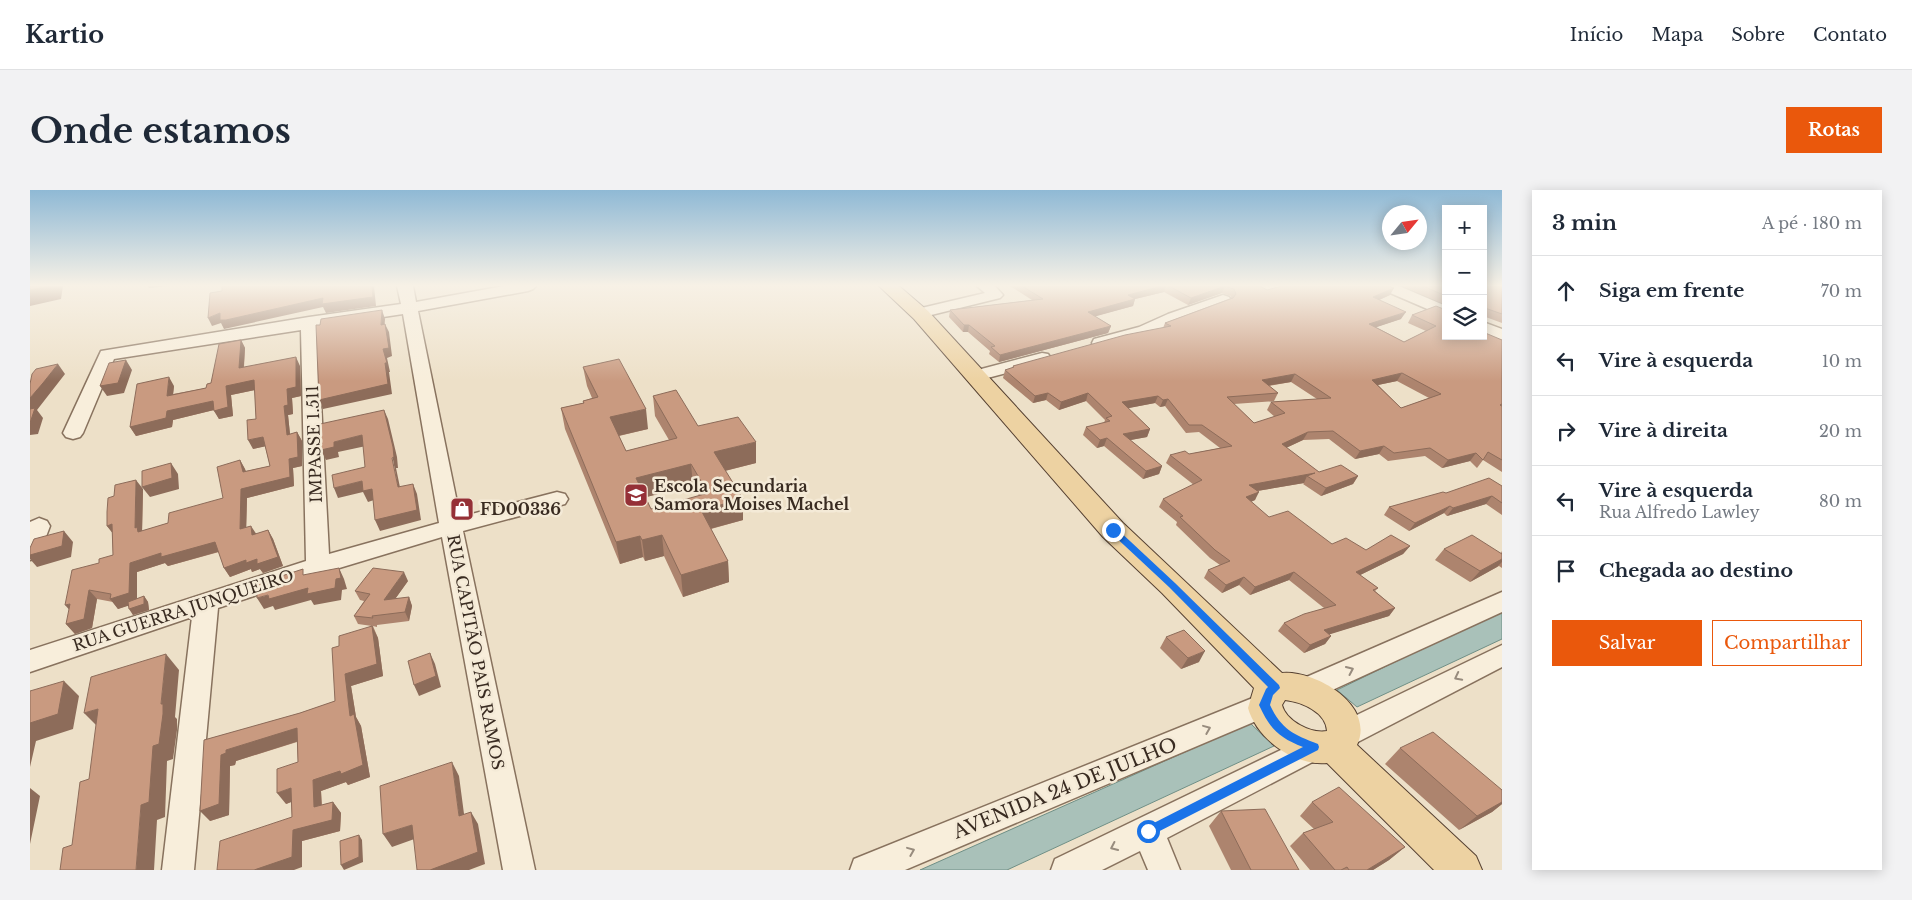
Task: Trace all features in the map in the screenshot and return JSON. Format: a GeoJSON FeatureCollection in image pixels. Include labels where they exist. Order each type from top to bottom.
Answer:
{"type":"FeatureCollection","features":[{"type":"Feature","properties":{"kind":"main road"},"geometry":{"type":"LineString","coordinates":[[923,318],[1113,530],[1172,585],[1282,694],[1327,702],[1335,710],[1341,718],[1331,742]]}},
{"type":"Feature","properties":{"kind":"main road"},"geometry":{"type":"LineString","coordinates":[[1282,694],[1273,723],[1281,731],[1303,744],[1331,742],[1462,870]]}},
{"type":"Feature","properties":{"kind":"street"},"geometry":{"type":"LineString","coordinates":[[73,433],[107,355],[326,318]]}},
{"type":"Feature","properties":{"kind":"street","name":"RUA CAPITÃO PAIS RAMOS"},"geometry":{"type":"LineString","coordinates":[[412,318],[519,870]]}},
{"type":"Feature","properties":{"kind":"street"},"geometry":{"type":"LineString","coordinates":[[1082,348],[1145,330],[1172,318]]}},
{"type":"Feature","properties":{"kind":"street","name":"IMPASSE 1.511"},"geometry":{"type":"LineString","coordinates":[[309,322],[318,566]]}},
{"type":"Feature","properties":{"kind":"street"},"geometry":{"type":"LineString","coordinates":[[1487,329],[1502,335]]}},
{"type":"Feature","properties":{"kind":"street"},"geometry":{"type":"LineString","coordinates":[[976,376],[1056,355]]}},
{"type":"Feature","properties":{"kind":"street","name":"RUA GUERRA JUNQUEIRO"},"geometry":{"type":"LineString","coordinates":[[30,661],[318,566],[451,527],[557,499]]}},
{"type":"Feature","properties":{"kind":"street"},"geometry":{"type":"LineString","coordinates":[[30,552],[39,526]]}},
{"type":"Feature","properties":{"kind":"street","name":"AVENIDA 24 DE JULHO"},"geometry":{"type":"LineString","coordinates":[[866,870],[1502,601]]}},
{"type":"Feature","properties":{"kind":"street"},"geometry":{"type":"LineString","coordinates":[[178,870],[206,602]]}},
{"type":"Feature","properties":{"kind":"street"},"geometry":{"type":"LineString","coordinates":[[1067,870],[1331,742],[1502,655]]}},
{"type":"Feature","properties":{"kind":"street"},"geometry":{"type":"LineString","coordinates":[[1148,831],[1164,870]]}},
{"type":"Feature","properties":{"kind":"water"},"geometry":{"type":"Polygon","coordinates":[[[1502,610],[1502,639],[1357,707],[1337,690],[1502,610]]]}},
{"type":"Feature","properties":{"kind":"water"},"geometry":{"type":"Polygon","coordinates":[[[1250,723],[1274,746],[1007,870],[920,870],[1250,723]]]}},
{"type":"Feature","properties":{"kind":"building"},"geometry":{"type":"Polygon","coordinates":[[[220,318],[236,318],[226,320],[220,320],[220,318]]]}},
{"type":"Feature","properties":{"kind":"building"},"geometry":{"type":"Polygon","coordinates":[[[381,318],[381,325],[385,324],[389,348],[383,349],[387,363],[385,363],[388,384],[319,400],[316,325],[320,325],[321,319],[381,318]]]}},
{"type":"Feature","properties":{"kind":"building"},"geometry":{"type":"Polygon","coordinates":[[[957,318],[1097,318],[1111,326],[1000,355],[991,347],[995,346],[969,325],[964,325],[957,318]]]}},
{"type":"Feature","properties":{"kind":"building"},"geometry":{"type":"Polygon","coordinates":[[[1179,318],[1388,318],[1369,324],[1404,342],[1436,326],[1418,318],[1442,318],[1442,340],[1487,340],[1487,334],[1502,340],[1502,404],[1500,405],[1502,406],[1502,460],[1488,452],[1483,460],[1476,453],[1448,460],[1430,448],[1394,453],[1384,446],[1360,451],[1333,431],[1308,432],[1282,444],[1319,472],[1341,465],[1358,476],[1326,488],[1307,476],[1315,473],[1249,485],[1259,492],[1246,497],[1269,517],[1288,511],[1332,544],[1346,538],[1366,550],[1391,535],[1410,546],[1356,572],[1378,588],[1373,590],[1395,608],[1324,630],[1331,636],[1310,645],[1284,623],[1304,614],[1336,605],[1294,572],[1255,587],[1244,577],[1226,585],[1208,570],[1230,561],[1215,550],[1180,517],[1183,516],[1163,499],[1202,480],[1170,455],[1185,451],[1189,454],[1232,446],[1202,425],[1189,425],[1168,399],[1163,400],[1158,396],[1122,402],[1150,429],[1123,434],[1162,466],[1146,471],[1107,438],[1100,440],[1086,427],[1110,421],[1106,418],[1112,416],[1088,393],[1061,402],[1048,393],[1035,396],[1005,370],[1013,366],[1125,335],[1171,326],[1165,323],[1179,318]],[[1402,373],[1372,380],[1401,408],[1441,394],[1402,373]],[[1295,374],[1262,380],[1278,393],[1227,397],[1254,423],[1285,413],[1271,402],[1331,398],[1295,374]]]}},
{"type":"Feature","properties":{"kind":"building"},"geometry":{"type":"Polygon","coordinates":[[[241,340],[239,368],[296,357],[296,387],[287,389],[288,405],[284,406],[287,435],[297,432],[298,457],[289,459],[290,477],[241,489],[240,529],[251,526],[252,535],[268,530],[278,557],[257,564],[257,559],[246,563],[246,560],[224,568],[215,542],[161,557],[161,553],[130,563],[129,593],[110,599],[111,594],[89,590],[84,619],[66,624],[70,604],[65,605],[72,570],[99,563],[99,559],[113,555],[112,524],[107,526],[107,512],[108,498],[114,496],[115,485],[136,480],[135,528],[137,527],[138,532],[168,523],[169,513],[223,498],[217,467],[240,460],[243,472],[270,466],[263,437],[248,440],[247,420],[256,419],[254,380],[226,386],[228,407],[214,411],[213,401],[167,411],[166,418],[130,427],[137,384],[169,377],[167,396],[206,388],[207,384],[211,383],[219,344],[241,340]]]}},
{"type":"Feature","properties":{"kind":"building"},"geometry":{"type":"Polygon","coordinates":[[[619,359],[646,409],[610,417],[626,451],[677,438],[653,396],[676,390],[698,426],[738,417],[756,442],[714,452],[743,499],[701,510],[728,561],[681,575],[662,535],[642,540],[640,536],[616,542],[561,408],[584,403],[583,401],[598,397],[583,367],[619,359]],[[691,464],[636,478],[651,509],[708,493],[691,464]]]}},
{"type":"Feature","properties":{"kind":"building"},"geometry":{"type":"Polygon","coordinates":[[[126,360],[118,383],[100,386],[109,363],[126,360]]]}},
{"type":"Feature","properties":{"kind":"building"},"geometry":{"type":"Polygon","coordinates":[[[58,364],[30,398],[32,374],[36,369],[58,364]]]}},
{"type":"Feature","properties":{"kind":"building"},"geometry":{"type":"Polygon","coordinates":[[[35,408],[30,423],[30,409],[35,408]]]}},
{"type":"Feature","properties":{"kind":"building"},"geometry":{"type":"Polygon","coordinates":[[[384,410],[393,447],[394,457],[392,458],[398,487],[413,484],[417,510],[375,520],[372,489],[363,491],[362,481],[334,488],[332,475],[365,467],[362,435],[334,442],[334,447],[321,450],[320,424],[384,410]]]}},
{"type":"Feature","properties":{"kind":"building"},"geometry":{"type":"Polygon","coordinates":[[[171,463],[172,478],[142,487],[142,471],[171,463]]]}},
{"type":"Feature","properties":{"kind":"building"},"geometry":{"type":"Polygon","coordinates":[[[1489,478],[1502,486],[1502,503],[1492,496],[1453,508],[1450,506],[1415,523],[1389,507],[1443,492],[1446,493],[1489,478]]]}},
{"type":"Feature","properties":{"kind":"building"},"geometry":{"type":"Polygon","coordinates":[[[64,531],[62,546],[30,555],[30,548],[34,539],[64,531]]]}},
{"type":"Feature","properties":{"kind":"building"},"geometry":{"type":"Polygon","coordinates":[[[1472,535],[1502,554],[1502,559],[1480,571],[1444,549],[1472,535]]]}},
{"type":"Feature","properties":{"kind":"building"},"geometry":{"type":"Polygon","coordinates":[[[339,568],[341,578],[336,579],[335,588],[307,594],[308,588],[269,599],[268,595],[257,598],[257,584],[303,569],[303,575],[339,568]]]}},
{"type":"Feature","properties":{"kind":"building"},"geometry":{"type":"Polygon","coordinates":[[[373,568],[404,572],[384,600],[409,597],[405,612],[372,616],[373,618],[354,616],[370,594],[355,591],[373,568]]]}},
{"type":"Feature","properties":{"kind":"building"},"geometry":{"type":"Polygon","coordinates":[[[144,596],[144,604],[129,609],[128,602],[144,596]]]}},
{"type":"Feature","properties":{"kind":"building"},"geometry":{"type":"Polygon","coordinates":[[[372,626],[377,664],[345,674],[350,716],[354,714],[363,765],[341,774],[340,771],[313,780],[314,807],[333,802],[332,820],[293,830],[292,857],[254,870],[217,870],[220,841],[292,817],[291,788],[277,793],[277,769],[298,762],[297,728],[226,750],[226,753],[221,755],[219,804],[200,811],[204,740],[300,713],[335,701],[332,648],[339,646],[339,636],[372,626]]]}},
{"type":"Feature","properties":{"kind":"building"},"geometry":{"type":"Polygon","coordinates":[[[1184,630],[1205,651],[1188,658],[1166,637],[1184,630]]]}},
{"type":"Feature","properties":{"kind":"building"},"geometry":{"type":"Polygon","coordinates":[[[430,653],[436,676],[414,685],[408,661],[430,653]]]}},
{"type":"Feature","properties":{"kind":"building"},"geometry":{"type":"Polygon","coordinates":[[[166,654],[161,704],[163,704],[163,714],[159,744],[153,746],[149,802],[141,805],[136,870],[60,870],[63,848],[72,845],[80,782],[89,779],[98,709],[84,713],[91,677],[166,654]]]}},
{"type":"Feature","properties":{"kind":"building"},"geometry":{"type":"Polygon","coordinates":[[[64,681],[58,714],[30,723],[30,691],[64,681]]]}},
{"type":"Feature","properties":{"kind":"building"},"geometry":{"type":"Polygon","coordinates":[[[1433,732],[1502,790],[1502,802],[1477,816],[1400,748],[1433,732]]]}},
{"type":"Feature","properties":{"kind":"building"},"geometry":{"type":"Polygon","coordinates":[[[452,762],[459,816],[471,812],[478,852],[430,870],[417,870],[412,825],[383,834],[380,786],[452,762]]]}},
{"type":"Feature","properties":{"kind":"building"},"geometry":{"type":"Polygon","coordinates":[[[1339,787],[1405,847],[1367,870],[1349,870],[1347,867],[1335,870],[1303,833],[1333,822],[1312,802],[1339,787]]]}},
{"type":"Feature","properties":{"kind":"building"},"geometry":{"type":"Polygon","coordinates":[[[1265,809],[1299,870],[1251,870],[1221,811],[1265,809]]]}},
{"type":"Feature","properties":{"kind":"building"},"geometry":{"type":"Polygon","coordinates":[[[359,835],[359,857],[341,865],[340,841],[359,835]]]}},
{"type":"Feature","properties":{"kind":"place","name":"Escola Secundaria Samora Moises Machel"},"geometry":{"type":"Point","coordinates":[636,495]}},
{"type":"Feature","properties":{"kind":"place","name":"FD00336"},"geometry":{"type":"Point","coordinates":[462,509]}},
{"type":"Feature","properties":{"kind":"route"},"geometry":{"type":"LineString","coordinates":[[1113,530],[1172,585],[1276,688],[1269,692],[1264,705],[1273,723],[1291,738],[1314,747],[1148,831]]}}]}
